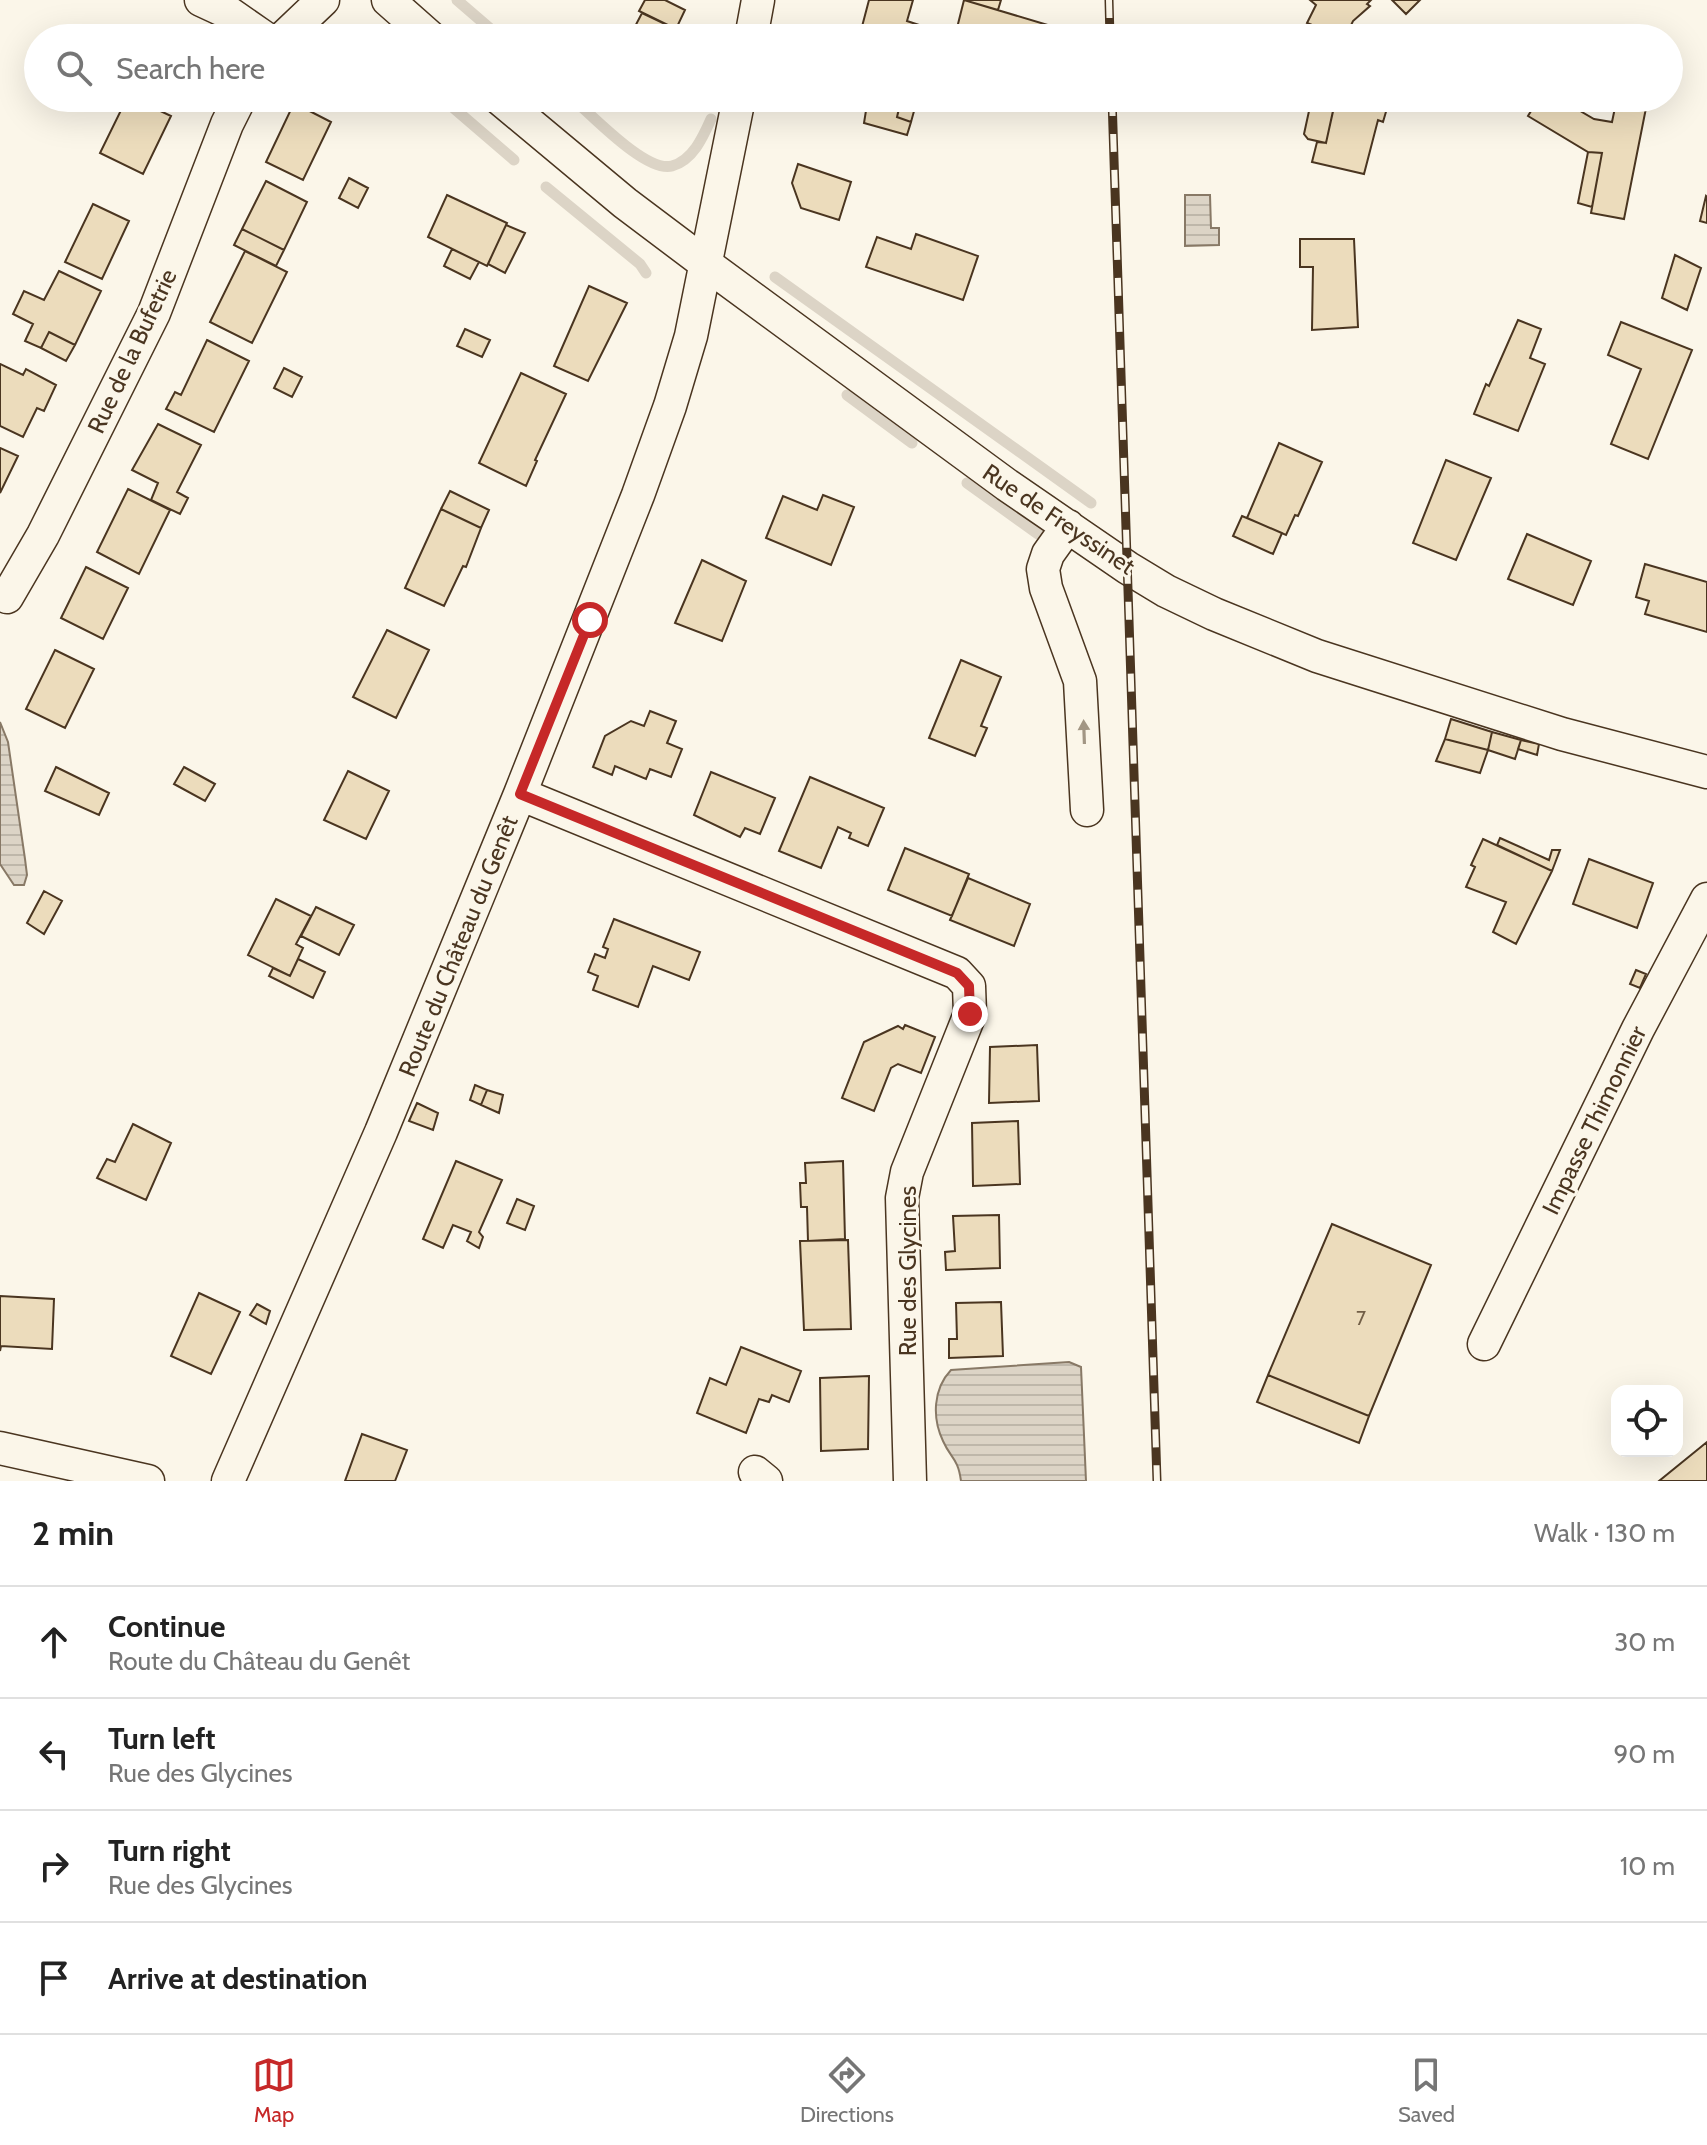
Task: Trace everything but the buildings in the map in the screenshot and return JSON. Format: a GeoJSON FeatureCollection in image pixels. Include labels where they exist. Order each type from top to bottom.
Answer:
{"type":"FeatureCollection","features":[{"type":"Feature","properties":{"kind":"street"},"geometry":{"type":"LineString","coordinates":[[201,0],[245,24]]}},
{"type":"Feature","properties":{"kind":"street"},"geometry":{"type":"LineString","coordinates":[[298,24],[323,0]]}},
{"type":"Feature","properties":{"kind":"street"},"geometry":{"type":"LineString","coordinates":[[388,0],[415,24]]}},
{"type":"Feature","properties":{"kind":"street"},"geometry":{"type":"LineString","coordinates":[[754,24],[758,0]]}},
{"type":"Feature","properties":{"kind":"street","name":"Rue de la Bufetrie"},"geometry":{"type":"LineString","coordinates":[[7,597],[43,535],[154,313],[233,112]]}},
{"type":"Feature","properties":{"kind":"street","name":"Rue de Freyssinet"},"geometry":{"type":"LineString","coordinates":[[516,112],[625,203],[706,264],[1007,485],[1166,591],[1317,656],[1562,734],[1707,772]]}},
{"type":"Feature","properties":{"kind":"street","name":"Route du Château du Genêt"},"geometry":{"type":"LineString","coordinates":[[228,1481],[381,1132],[596,606],[670,406],[691,336],[736,112]]}},
{"type":"Feature","properties":{"kind":"street"},"geometry":{"type":"LineString","coordinates":[[1068,526],[1048,554],[1043,569],[1046,588],[1080,681],[1087,810]]}},
{"type":"Feature","properties":{"kind":"street","name":"Rue des Glycines"},"geometry":{"type":"LineString","coordinates":[[520,794],[957,973],[969,986],[970,1014],[907,1172],[902,1198],[910,1481]]}},
{"type":"Feature","properties":{"kind":"street","name":"Impasse Thimonnier"},"geometry":{"type":"LineString","coordinates":[[1484,1344],[1638,1029],[1707,899]]}},
{"type":"Feature","properties":{"kind":"street"},"geometry":{"type":"LineString","coordinates":[[0,1448],[148,1481]]}},
{"type":"Feature","properties":{"kind":"shaded area"},"geometry":{"type":"Polygon","coordinates":[[[1185,195],[1210,195],[1211,228],[1219,228],[1219,245],[1185,246],[1185,195]]]}},
{"type":"Feature","properties":{"kind":"shaded area"},"geometry":{"type":"Polygon","coordinates":[[[0,722],[8,742],[27,875],[24,885],[14,885],[0,864],[0,722]]]}},
{"type":"Feature","properties":{"kind":"shaded area"},"geometry":{"type":"Polygon","coordinates":[[[1069,1362],[1081,1367],[1086,1481],[961,1481],[956,1463],[939,1432],[936,1413],[941,1386],[951,1370],[1069,1362]]]}},
{"type":"Feature","properties":{"kind":"waterway"},"geometry":{"type":"LineString","coordinates":[[457,0],[485,24]]}},
{"type":"Feature","properties":{"kind":"waterway"},"geometry":{"type":"LineString","coordinates":[[458,112],[514,160]]}},
{"type":"Feature","properties":{"kind":"waterway"},"geometry":{"type":"LineString","coordinates":[[587,112],[634,152],[661,166],[672,166],[686,159],[711,119]]}},
{"type":"Feature","properties":{"kind":"waterway"},"geometry":{"type":"LineString","coordinates":[[546,187],[640,264],[646,273]]}},
{"type":"Feature","properties":{"kind":"waterway"},"geometry":{"type":"LineString","coordinates":[[775,277],[1091,503]]}},
{"type":"Feature","properties":{"kind":"waterway"},"geometry":{"type":"LineString","coordinates":[[847,395],[912,443]]}},
{"type":"Feature","properties":{"kind":"waterway"},"geometry":{"type":"LineString","coordinates":[[967,483],[1038,534]]}},
{"type":"Feature","properties":{"kind":"railway"},"geometry":{"type":"LineString","coordinates":[[1109,0],[1110,24]]}},
{"type":"Feature","properties":{"kind":"railway"},"geometry":{"type":"LineString","coordinates":[[1112,112],[1157,1481]]}},
{"type":"Feature","properties":{"kind":"route"},"geometry":{"type":"LineString","coordinates":[[590,620],[520,794],[957,973],[969,986],[970,1014]]}}]}
